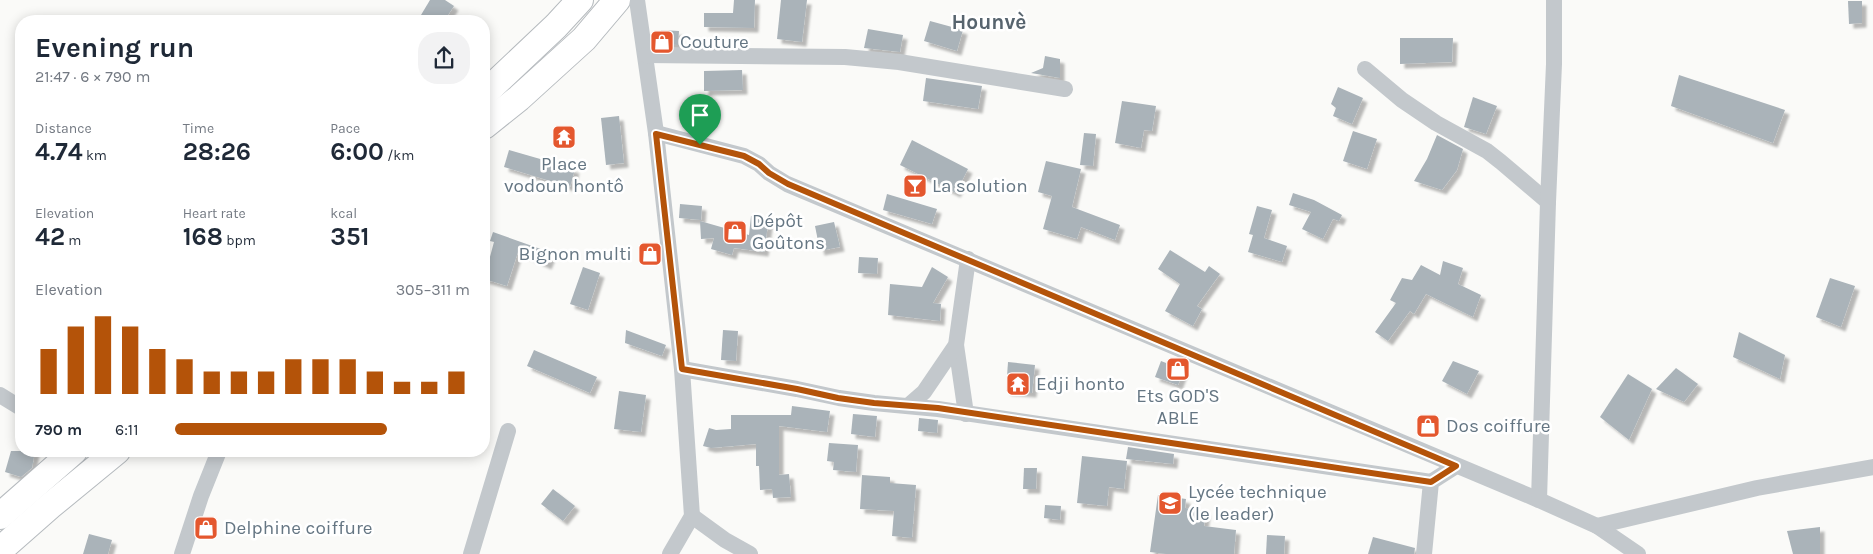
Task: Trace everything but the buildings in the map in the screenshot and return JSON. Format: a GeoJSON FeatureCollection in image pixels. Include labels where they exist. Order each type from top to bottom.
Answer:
{"type":"FeatureCollection","features":[{"type":"Feature","properties":{"kind":"main road"},"geometry":{"type":"LineString","coordinates":[[490,88],[562,20],[580,0]]}},
{"type":"Feature","properties":{"kind":"main road"},"geometry":{"type":"LineString","coordinates":[[490,121],[584,39],[617,0]]}},
{"type":"Feature","properties":{"kind":"main road"},"geometry":{"type":"LineString","coordinates":[[0,516],[67,457]]}},
{"type":"Feature","properties":{"kind":"main road"},"geometry":{"type":"LineString","coordinates":[[0,550],[109,457]]}},
{"type":"Feature","properties":{"kind":"street"},"geometry":{"type":"LineString","coordinates":[[637,0],[656,134],[682,369],[692,516],[670,554]]}},
{"type":"Feature","properties":{"kind":"street"},"geometry":{"type":"LineString","coordinates":[[1540,500],[1548,202],[1554,64],[1554,0]]}},
{"type":"Feature","properties":{"kind":"street"},"geometry":{"type":"LineString","coordinates":[[646,54],[845,57],[899,62],[1065,89]]}},
{"type":"Feature","properties":{"kind":"street"},"geometry":{"type":"LineString","coordinates":[[1366,69],[1402,100],[1429,119],[1494,156],[1548,202]]}},
{"type":"Feature","properties":{"kind":"street"},"geometry":{"type":"LineString","coordinates":[[656,134],[744,156],[788,184],[1540,500],[1597,526],[1638,554]]}},
{"type":"Feature","properties":{"kind":"street"},"geometry":{"type":"LineString","coordinates":[[966,414],[956,345],[968,259]]}},
{"type":"Feature","properties":{"kind":"street"},"geometry":{"type":"LineString","coordinates":[[908,406],[924,392],[956,345]]}},
{"type":"Feature","properties":{"kind":"street"},"geometry":{"type":"LineString","coordinates":[[682,369],[838,398],[938,408],[966,414],[1431,482],[1456,466]]}},
{"type":"Feature","properties":{"kind":"street"},"geometry":{"type":"LineString","coordinates":[[0,395],[15,404]]}},
{"type":"Feature","properties":{"kind":"street"},"geometry":{"type":"LineString","coordinates":[[472,554],[508,431]]}},
{"type":"Feature","properties":{"kind":"street"},"geometry":{"type":"LineString","coordinates":[[182,554],[201,496],[217,457]]}},
{"type":"Feature","properties":{"kind":"street"},"geometry":{"type":"LineString","coordinates":[[1597,526],[1757,488],[1873,467]]}},
{"type":"Feature","properties":{"kind":"street"},"geometry":{"type":"LineString","coordinates":[[1424,554],[1431,482]]}},
{"type":"Feature","properties":{"kind":"street"},"geometry":{"type":"LineString","coordinates":[[692,516],[725,540],[750,554]]}},
{"type":"Feature","properties":{"kind":"place","name":"Couture"},"geometry":{"type":"Point","coordinates":[662,42]}},
{"type":"Feature","properties":{"kind":"place","name":"Place vodoun hontô"},"geometry":{"type":"Point","coordinates":[564,137]}},
{"type":"Feature","properties":{"kind":"place","name":"La solution"},"geometry":{"type":"Point","coordinates":[915,186]}},
{"type":"Feature","properties":{"kind":"place","name":"Dépôt Goûtons"},"geometry":{"type":"Point","coordinates":[735,232]}},
{"type":"Feature","properties":{"kind":"place","name":"Bignon multi"},"geometry":{"type":"Point","coordinates":[650,254]}},
{"type":"Feature","properties":{"kind":"place","name":"Ets GOD'S ABLE"},"geometry":{"type":"Point","coordinates":[1178,369]}},
{"type":"Feature","properties":{"kind":"place","name":"Edji honto"},"geometry":{"type":"Point","coordinates":[1018,384]}},
{"type":"Feature","properties":{"kind":"place","name":"Dos coiffure"},"geometry":{"type":"Point","coordinates":[1428,426]}},
{"type":"Feature","properties":{"kind":"place","name":"Lycée technique (le leader)"},"geometry":{"type":"Point","coordinates":[1170,503]}},
{"type":"Feature","properties":{"kind":"place","name":"Delphine coiffure"},"geometry":{"type":"Point","coordinates":[206,528]}},
{"type":"Feature","properties":{"kind":"district","name":"Hounvè"},"geometry":{"type":"Point","coordinates":[989,22]}},
{"type":"Feature","properties":{"kind":"route"},"geometry":{"type":"LineString","coordinates":[[656,134],[700,145],[744,156],[788,184],[1456,466],[1431,482],[966,414],[938,408],[838,398],[682,369],[656,134]]}}]}
